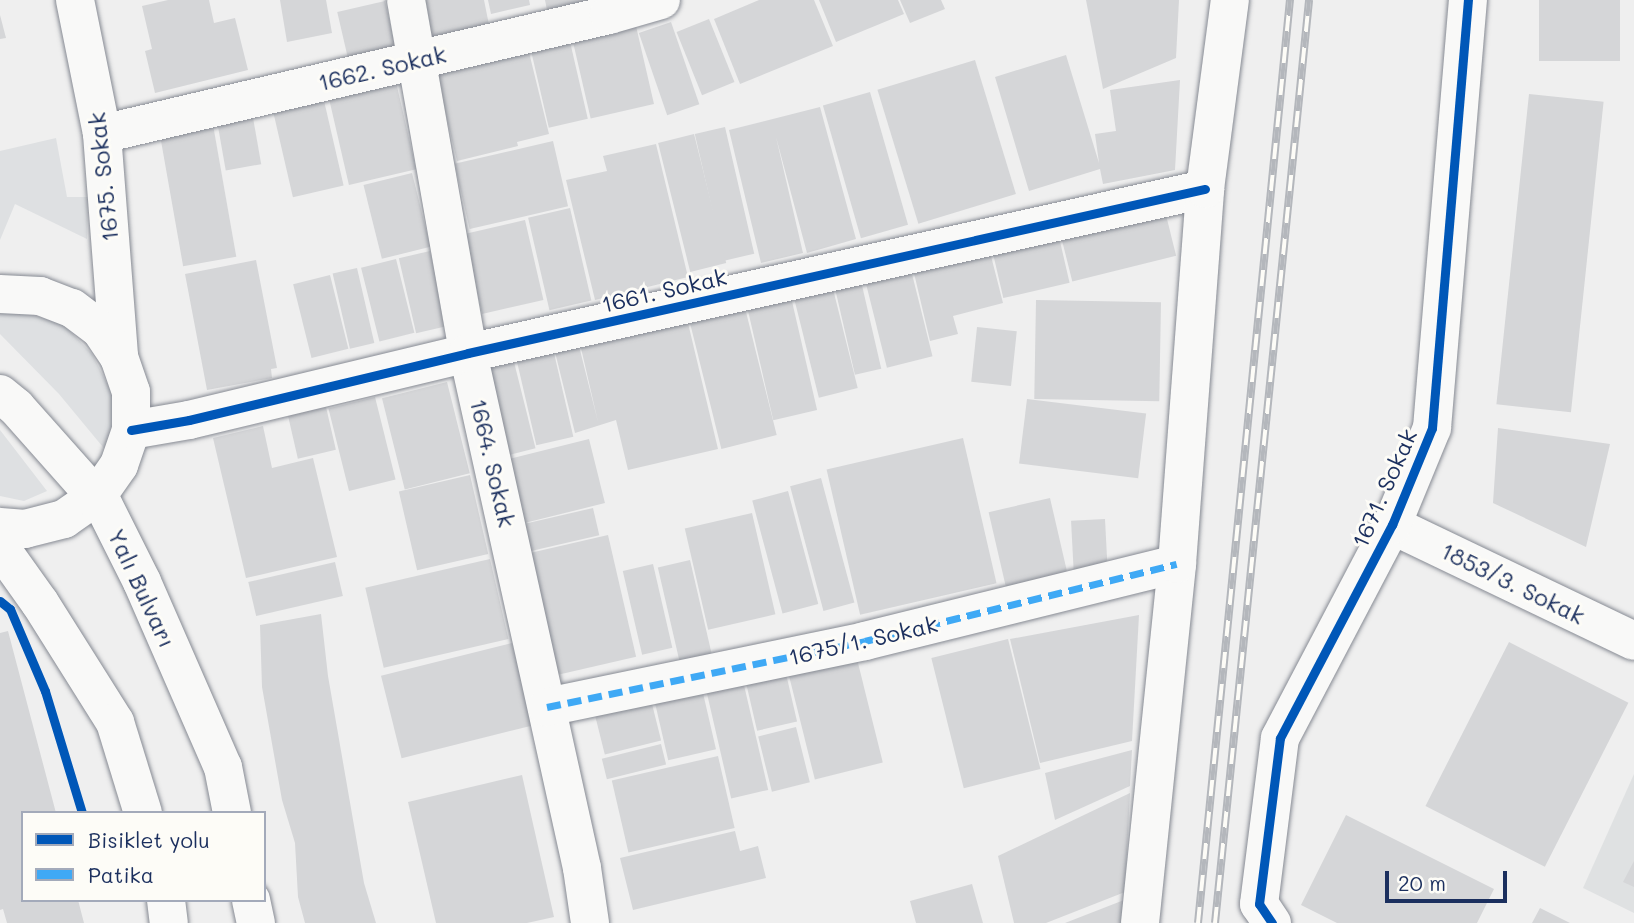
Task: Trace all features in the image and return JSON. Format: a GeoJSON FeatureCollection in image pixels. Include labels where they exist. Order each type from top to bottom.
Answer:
{"type":"FeatureCollection","features":[{"type":"Feature","properties":{"kind":"street","name":"1675. Sokak"},"geometry":{"type":"LineString","coordinates":[[75,0],[102,134],[119,356]]}},
{"type":"Feature","properties":{"kind":"street","name":"1664. Sokak"},"geometry":{"type":"LineString","coordinates":[[406,0],[468,354],[582,868],[590,923]]}},
{"type":"Feature","properties":{"kind":"street","name":"1662. Sokak"},"geometry":{"type":"LineString","coordinates":[[102,134],[610,15],[661,0]]}},
{"type":"Feature","properties":{"kind":"street"},"geometry":{"type":"LineString","coordinates":[[1140,923],[1177,564],[1205,189],[1230,0]]}},
{"type":"Feature","properties":{"kind":"street","name":"1671. Sokak"},"geometry":{"type":"LineString","coordinates":[[1272,923],[1259,904],[1280,738],[1392,525],[1432,428],[1468,0]]}},
{"type":"Feature","properties":{"kind":"street","name":"1661. Sokak"},"geometry":{"type":"LineString","coordinates":[[131,430],[189,420],[468,354],[1205,189]]}},
{"type":"Feature","properties":{"kind":"street"},"geometry":{"type":"LineString","coordinates":[[0,295],[40,296],[72,308],[100,329],[119,356],[131,393],[131,430],[119,465],[97,496],[64,519],[25,529],[0,527]]}},
{"type":"Feature","properties":{"kind":"street","name":"Yalı Bulvarı"},"geometry":{"type":"LineString","coordinates":[[0,394],[16,407],[97,496],[142,582],[217,755],[231,811]]}},
{"type":"Feature","properties":{"kind":"street","name":"1853/3. Sokak"},"geometry":{"type":"LineString","coordinates":[[1392,525],[1634,641]]}},
{"type":"Feature","properties":{"kind":"street"},"geometry":{"type":"LineString","coordinates":[[0,547],[40,603],[115,722],[142,811]]}},
{"type":"Feature","properties":{"kind":"street","name":"1675/1. Sokak"},"geometry":{"type":"LineString","coordinates":[[547,707],[865,641],[1177,564]]}},
{"type":"Feature","properties":{"kind":"street"},"geometry":{"type":"LineString","coordinates":[[166,902],[169,923]]}},
{"type":"Feature","properties":{"kind":"street"},"geometry":{"type":"LineString","coordinates":[[251,902],[256,923]]}},
{"type":"Feature","properties":{"kind":"shaded area"},"geometry":{"type":"Polygon","coordinates":[[[56,138],[67,197],[88,197],[87,239],[15,204],[0,240],[0,151],[56,138]]]}},
{"type":"Feature","properties":{"kind":"shaded area"},"geometry":{"type":"Polygon","coordinates":[[[22,312],[63,324],[92,354],[115,399],[107,452],[59,394],[0,334],[0,313],[22,312]]]}},
{"type":"Feature","properties":{"kind":"shaded area"},"geometry":{"type":"Polygon","coordinates":[[[0,430],[47,491],[24,501],[0,496],[0,430]]]}},
{"type":"Feature","properties":{"kind":"shaded area"},"geometry":{"type":"Polygon","coordinates":[[[1634,774],[1634,913],[1583,888],[1634,774]]]}},
{"type":"Feature","properties":{"kind":"building"},"geometry":{"type":"Polygon","coordinates":[[[168,0],[209,0],[214,23],[235,18],[248,70],[155,93],[145,51],[152,49],[142,6],[168,0]]]}},
{"type":"Feature","properties":{"kind":"building"},"geometry":{"type":"Polygon","coordinates":[[[280,0],[326,0],[332,33],[287,42],[280,0]]]}},
{"type":"Feature","properties":{"kind":"building"},"geometry":{"type":"Polygon","coordinates":[[[422,0],[484,0],[491,35],[431,47],[422,0]]]}},
{"type":"Feature","properties":{"kind":"building"},"geometry":{"type":"Polygon","coordinates":[[[488,0],[529,0],[530,5],[491,14],[488,0]]]}},
{"type":"Feature","properties":{"kind":"building"},"geometry":{"type":"Polygon","coordinates":[[[545,0],[588,0],[589,1],[547,10],[545,0]]]}},
{"type":"Feature","properties":{"kind":"building"},"geometry":{"type":"Polygon","coordinates":[[[759,0],[814,0],[833,46],[740,84],[714,19],[759,0]]]}},
{"type":"Feature","properties":{"kind":"building"},"geometry":{"type":"Polygon","coordinates":[[[819,0],[898,0],[904,14],[836,42],[819,0]]]}},
{"type":"Feature","properties":{"kind":"building"},"geometry":{"type":"Polygon","coordinates":[[[900,0],[941,0],[945,9],[910,23],[900,0]]]}},
{"type":"Feature","properties":{"kind":"building"},"geometry":{"type":"Polygon","coordinates":[[[1086,0],[1179,0],[1176,58],[1103,89],[1086,0]]]}},
{"type":"Feature","properties":{"kind":"building"},"geometry":{"type":"Polygon","coordinates":[[[1539,0],[1620,0],[1620,61],[1539,61],[1539,0]]]}},
{"type":"Feature","properties":{"kind":"building"},"geometry":{"type":"Polygon","coordinates":[[[385,1],[395,46],[348,57],[337,12],[385,1]]]}},
{"type":"Feature","properties":{"kind":"building"},"geometry":{"type":"Polygon","coordinates":[[[0,15],[6,38],[0,39],[0,15]]]}},
{"type":"Feature","properties":{"kind":"building"},"geometry":{"type":"Polygon","coordinates":[[[709,19],[734,82],[702,95],[677,32],[709,19]]]}},
{"type":"Feature","properties":{"kind":"building"},"geometry":{"type":"Polygon","coordinates":[[[671,22],[699,104],[667,115],[639,33],[671,22]]]}},
{"type":"Feature","properties":{"kind":"building"},"geometry":{"type":"Polygon","coordinates":[[[636,26],[654,104],[591,119],[573,41],[636,26]]]}},
{"type":"Feature","properties":{"kind":"building"},"geometry":{"type":"Polygon","coordinates":[[[568,33],[588,119],[549,128],[529,42],[568,33]]]}},
{"type":"Feature","properties":{"kind":"building"},"geometry":{"type":"Polygon","coordinates":[[[526,40],[549,134],[517,142],[518,146],[457,161],[433,61],[526,40]]]}},
{"type":"Feature","properties":{"kind":"building"},"geometry":{"type":"Polygon","coordinates":[[[1066,55],[1099,163],[1095,134],[1116,131],[1110,90],[1180,80],[1175,170],[1103,184],[1100,169],[1029,191],[995,77],[1066,55]]]}},
{"type":"Feature","properties":{"kind":"building"},"geometry":{"type":"Polygon","coordinates":[[[975,60],[1016,194],[918,224],[877,90],[975,60]]]}},
{"type":"Feature","properties":{"kind":"building"},"geometry":{"type":"Polygon","coordinates":[[[393,69],[416,169],[349,185],[326,85],[393,69]]]}},
{"type":"Feature","properties":{"kind":"building"},"geometry":{"type":"Polygon","coordinates":[[[322,92],[344,186],[293,197],[271,104],[322,92]]]}},
{"type":"Feature","properties":{"kind":"building"},"geometry":{"type":"Polygon","coordinates":[[[870,92],[908,225],[861,238],[823,106],[870,92]]]}},
{"type":"Feature","properties":{"kind":"building"},"geometry":{"type":"Polygon","coordinates":[[[1529,94],[1604,102],[1571,412],[1496,404],[1529,94]]]}},
{"type":"Feature","properties":{"kind":"building"},"geometry":{"type":"Polygon","coordinates":[[[820,107],[856,239],[807,253],[776,137],[803,253],[761,263],[729,130],[820,107]]]}},
{"type":"Feature","properties":{"kind":"building"},"geometry":{"type":"Polygon","coordinates":[[[252,112],[261,164],[226,170],[217,118],[252,112]]]}},
{"type":"Feature","properties":{"kind":"building"},"geometry":{"type":"Polygon","coordinates":[[[212,119],[236,257],[183,266],[159,128],[212,119]]]}},
{"type":"Feature","properties":{"kind":"building"},"geometry":{"type":"Polygon","coordinates":[[[725,127],[754,254],[724,261],[695,134],[725,127]]]}},
{"type":"Feature","properties":{"kind":"building"},"geometry":{"type":"Polygon","coordinates":[[[694,134],[726,263],[690,272],[658,143],[694,134]]]}},
{"type":"Feature","properties":{"kind":"building"},"geometry":{"type":"Polygon","coordinates":[[[553,141],[568,206],[470,229],[455,164],[553,141]]]}},
{"type":"Feature","properties":{"kind":"building"},"geometry":{"type":"Polygon","coordinates":[[[656,144],[688,277],[595,300],[566,180],[607,171],[603,156],[656,144]]]}},
{"type":"Feature","properties":{"kind":"building"},"geometry":{"type":"Polygon","coordinates":[[[412,173],[430,247],[382,259],[363,185],[412,173]]]}},
{"type":"Feature","properties":{"kind":"building"},"geometry":{"type":"Polygon","coordinates":[[[570,208],[591,301],[549,310],[528,218],[570,208]]]}},
{"type":"Feature","properties":{"kind":"building"},"geometry":{"type":"Polygon","coordinates":[[[1165,211],[1176,256],[1072,282],[1061,237],[1165,211]]]}},
{"type":"Feature","properties":{"kind":"building"},"geometry":{"type":"Polygon","coordinates":[[[525,220],[543,300],[482,314],[464,234],[525,220]]]}},
{"type":"Feature","properties":{"kind":"building"},"geometry":{"type":"Polygon","coordinates":[[[1059,237],[1070,283],[1003,298],[993,252],[1059,237]]]}},
{"type":"Feature","properties":{"kind":"building"},"geometry":{"type":"Polygon","coordinates":[[[430,251],[447,326],[416,333],[399,258],[430,251]]]}},
{"type":"Feature","properties":{"kind":"building"},"geometry":{"type":"Polygon","coordinates":[[[991,256],[1003,303],[953,316],[958,334],[930,341],[914,273],[991,256]]]}},
{"type":"Feature","properties":{"kind":"building"},"geometry":{"type":"Polygon","coordinates":[[[396,259],[414,333],[379,341],[361,268],[396,259]]]}},
{"type":"Feature","properties":{"kind":"building"},"geometry":{"type":"Polygon","coordinates":[[[256,260],[277,368],[271,369],[272,378],[207,390],[185,274],[256,260]]]}},
{"type":"Feature","properties":{"kind":"building"},"geometry":{"type":"Polygon","coordinates":[[[357,268],[374,343],[350,349],[333,274],[357,268]]]}},
{"type":"Feature","properties":{"kind":"building"},"geometry":{"type":"Polygon","coordinates":[[[911,270],[933,356],[887,368],[865,281],[911,270]]]}},
{"type":"Feature","properties":{"kind":"building"},"geometry":{"type":"Polygon","coordinates":[[[330,275],[348,349],[312,358],[293,284],[330,275]]]}},
{"type":"Feature","properties":{"kind":"building"},"geometry":{"type":"Polygon","coordinates":[[[861,281],[881,369],[855,375],[835,287],[861,281]]]}},
{"type":"Feature","properties":{"kind":"building"},"geometry":{"type":"Polygon","coordinates":[[[833,289],[858,388],[819,398],[794,299],[833,289]]]}},
{"type":"Feature","properties":{"kind":"building"},"geometry":{"type":"Polygon","coordinates":[[[791,297],[817,410],[773,420],[747,307],[791,297]]]}},
{"type":"Feature","properties":{"kind":"building"},"geometry":{"type":"Polygon","coordinates":[[[1036,300],[1161,302],[1159,401],[1034,399],[1036,300]]]}},
{"type":"Feature","properties":{"kind":"building"},"geometry":{"type":"Polygon","coordinates":[[[745,308],[777,435],[721,449],[690,322],[745,308]]]}},
{"type":"Feature","properties":{"kind":"building"},"geometry":{"type":"Polygon","coordinates":[[[688,323],[718,449],[628,470],[616,420],[575,433],[555,352],[579,346],[598,422],[581,348],[688,323]]]}},
{"type":"Feature","properties":{"kind":"building"},"geometry":{"type":"Polygon","coordinates":[[[977,327],[1017,331],[1011,386],[971,382],[977,327]]]}},
{"type":"Feature","properties":{"kind":"building"},"geometry":{"type":"Polygon","coordinates":[[[554,353],[573,437],[536,445],[517,362],[554,353]]]}},
{"type":"Feature","properties":{"kind":"building"},"geometry":{"type":"Polygon","coordinates":[[[514,362],[536,448],[507,455],[486,369],[514,362]]]}},
{"type":"Feature","properties":{"kind":"building"},"geometry":{"type":"Polygon","coordinates":[[[447,382],[470,473],[405,489],[382,398],[447,382]]]}},
{"type":"Feature","properties":{"kind":"building"},"geometry":{"type":"Polygon","coordinates":[[[375,397],[396,479],[349,491],[328,409],[375,397]]]}},
{"type":"Feature","properties":{"kind":"building"},"geometry":{"type":"Polygon","coordinates":[[[1027,399],[1146,414],[1138,478],[1019,464],[1027,399]]]}},
{"type":"Feature","properties":{"kind":"building"},"geometry":{"type":"Polygon","coordinates":[[[326,407],[336,450],[298,459],[288,416],[326,407]]]}},
{"type":"Feature","properties":{"kind":"building"},"geometry":{"type":"Polygon","coordinates":[[[263,426],[272,468],[313,458],[337,557],[246,578],[213,438],[263,426]]]}},
{"type":"Feature","properties":{"kind":"building"},"geometry":{"type":"Polygon","coordinates":[[[1498,428],[1610,444],[1586,547],[1493,503],[1498,428]]]}},
{"type":"Feature","properties":{"kind":"building"},"geometry":{"type":"Polygon","coordinates":[[[963,438],[997,583],[860,615],[827,469],[963,438]]]}},
{"type":"Feature","properties":{"kind":"building"},"geometry":{"type":"Polygon","coordinates":[[[589,439],[605,503],[521,524],[505,460],[589,439]]]}},
{"type":"Feature","properties":{"kind":"building"},"geometry":{"type":"Polygon","coordinates":[[[470,475],[488,554],[417,570],[399,491],[470,475]]]}},
{"type":"Feature","properties":{"kind":"building"},"geometry":{"type":"Polygon","coordinates":[[[821,478],[854,603],[823,611],[790,486],[821,478]]]}},
{"type":"Feature","properties":{"kind":"building"},"geometry":{"type":"Polygon","coordinates":[[[788,491],[818,604],[783,614],[752,501],[788,491]]]}},
{"type":"Feature","properties":{"kind":"building"},"geometry":{"type":"Polygon","coordinates":[[[1050,498],[1069,579],[1007,593],[989,512],[1050,498]]]}},
{"type":"Feature","properties":{"kind":"building"},"geometry":{"type":"Polygon","coordinates":[[[593,508],[599,535],[521,553],[515,526],[593,508]]]}},
{"type":"Feature","properties":{"kind":"building"},"geometry":{"type":"Polygon","coordinates":[[[752,513],[775,614],[708,630],[685,529],[752,513]]]}},
{"type":"Feature","properties":{"kind":"building"},"geometry":{"type":"Polygon","coordinates":[[[1105,519],[1108,576],[1074,578],[1071,521],[1105,519]]]}},
{"type":"Feature","properties":{"kind":"building"},"geometry":{"type":"Polygon","coordinates":[[[608,535],[636,657],[549,677],[521,555],[608,535]]]}},
{"type":"Feature","properties":{"kind":"building"},"geometry":{"type":"Polygon","coordinates":[[[490,559],[508,639],[384,668],[365,588],[490,559]]]}},
{"type":"Feature","properties":{"kind":"building"},"geometry":{"type":"Polygon","coordinates":[[[690,560],[714,662],[681,670],[658,567],[690,560]]]}},
{"type":"Feature","properties":{"kind":"building"},"geometry":{"type":"Polygon","coordinates":[[[335,562],[343,596],[256,616],[248,582],[335,562]]]}},
{"type":"Feature","properties":{"kind":"building"},"geometry":{"type":"Polygon","coordinates":[[[653,564],[672,648],[642,655],[623,571],[653,564]]]}},
{"type":"Feature","properties":{"kind":"building"},"geometry":{"type":"Polygon","coordinates":[[[321,614],[328,676],[364,883],[376,923],[305,923],[298,897],[295,843],[282,800],[262,687],[260,625],[321,614]]]}},
{"type":"Feature","properties":{"kind":"building"},"geometry":{"type":"Polygon","coordinates":[[[1139,615],[1132,741],[1040,763],[1010,639],[1139,615]]]}},
{"type":"Feature","properties":{"kind":"building"},"geometry":{"type":"Polygon","coordinates":[[[8,631],[55,811],[21,811],[21,902],[79,902],[84,923],[7,923],[3,909],[0,910],[0,633],[8,631]]]}},
{"type":"Feature","properties":{"kind":"building"},"geometry":{"type":"Polygon","coordinates":[[[1008,639],[1040,769],[964,788],[931,658],[1008,639]]]}},
{"type":"Feature","properties":{"kind":"building"},"geometry":{"type":"Polygon","coordinates":[[[1509,642],[1628,703],[1545,867],[1425,806],[1509,642]]]}},
{"type":"Feature","properties":{"kind":"building"},"geometry":{"type":"Polygon","coordinates":[[[512,643],[533,725],[402,758],[381,676],[512,643]]]}},
{"type":"Feature","properties":{"kind":"building"},"geometry":{"type":"Polygon","coordinates":[[[854,647],[883,762],[815,779],[786,664],[854,647]]]}},
{"type":"Feature","properties":{"kind":"building"},"geometry":{"type":"Polygon","coordinates":[[[784,665],[797,722],[757,731],[744,674],[784,665]]]}},
{"type":"Feature","properties":{"kind":"building"},"geometry":{"type":"Polygon","coordinates":[[[741,672],[768,790],[731,798],[704,681],[741,672]]]}},
{"type":"Feature","properties":{"kind":"building"},"geometry":{"type":"Polygon","coordinates":[[[700,680],[716,749],[668,760],[652,691],[700,680]]]}},
{"type":"Feature","properties":{"kind":"building"},"geometry":{"type":"Polygon","coordinates":[[[649,692],[661,741],[605,755],[593,706],[649,692]]]}},
{"type":"Feature","properties":{"kind":"building"},"geometry":{"type":"Polygon","coordinates":[[[796,727],[810,782],[772,792],[758,736],[796,727]]]}},
{"type":"Feature","properties":{"kind":"building"},"geometry":{"type":"Polygon","coordinates":[[[661,744],[666,764],[607,779],[602,759],[661,744]]]}},
{"type":"Feature","properties":{"kind":"building"},"geometry":{"type":"Polygon","coordinates":[[[1132,750],[1130,786],[1055,820],[1045,773],[1132,750]]]}},
{"type":"Feature","properties":{"kind":"building"},"geometry":{"type":"Polygon","coordinates":[[[718,756],[735,828],[628,853],[612,781],[718,756]]]}},
{"type":"Feature","properties":{"kind":"building"},"geometry":{"type":"Polygon","coordinates":[[[522,775],[554,917],[527,923],[436,923],[408,802],[522,775]]]}},
{"type":"Feature","properties":{"kind":"building"},"geometry":{"type":"Polygon","coordinates":[[[1130,793],[1125,892],[1046,923],[1014,923],[998,856],[1130,793]]]}},
{"type":"Feature","properties":{"kind":"building"},"geometry":{"type":"Polygon","coordinates":[[[1346,815],[1494,889],[1477,923],[1337,923],[1301,905],[1346,815]]]}},
{"type":"Feature","properties":{"kind":"building"},"geometry":{"type":"Polygon","coordinates":[[[735,831],[740,851],[758,846],[766,878],[633,910],[620,858],[735,831]]]}},
{"type":"Feature","properties":{"kind":"building"},"geometry":{"type":"Polygon","coordinates":[[[1634,861],[1634,887],[1623,882],[1634,861]]]}},
{"type":"Feature","properties":{"kind":"building"},"geometry":{"type":"Polygon","coordinates":[[[972,884],[983,923],[916,923],[910,901],[972,884]]]}},
{"type":"Feature","properties":{"kind":"building"},"geometry":{"type":"Polygon","coordinates":[[[1124,900],[1123,923],[1065,923],[1124,900]]]}},
{"type":"Feature","properties":{"kind":"building"},"geometry":{"type":"Polygon","coordinates":[[[1540,908],[1570,923],[1532,923],[1540,908]]]}},
{"type":"Feature","properties":{"kind":"railway"},"geometry":{"type":"LineString","coordinates":[[1198,923],[1290,0]]}},
{"type":"Feature","properties":{"kind":"railway"},"geometry":{"type":"LineString","coordinates":[[1215,923],[1309,0]]}},
{"type":"Feature","properties":{"kind":"marked path"},"geometry":{"type":"LineString","coordinates":[[547,707],[865,641],[1177,564]]}},
{"type":"Feature","properties":{"kind":"cycle path"},"geometry":{"type":"LineString","coordinates":[[1272,923],[1259,904],[1280,738],[1392,525],[1432,428],[1468,0]]}},
{"type":"Feature","properties":{"kind":"cycle path"},"geometry":{"type":"LineString","coordinates":[[131,430],[189,420],[468,353],[1205,189]]}},
{"type":"Feature","properties":{"kind":"cycle path"},"geometry":{"type":"LineString","coordinates":[[0,601],[10,609],[45,691],[81,811]]}}]}
